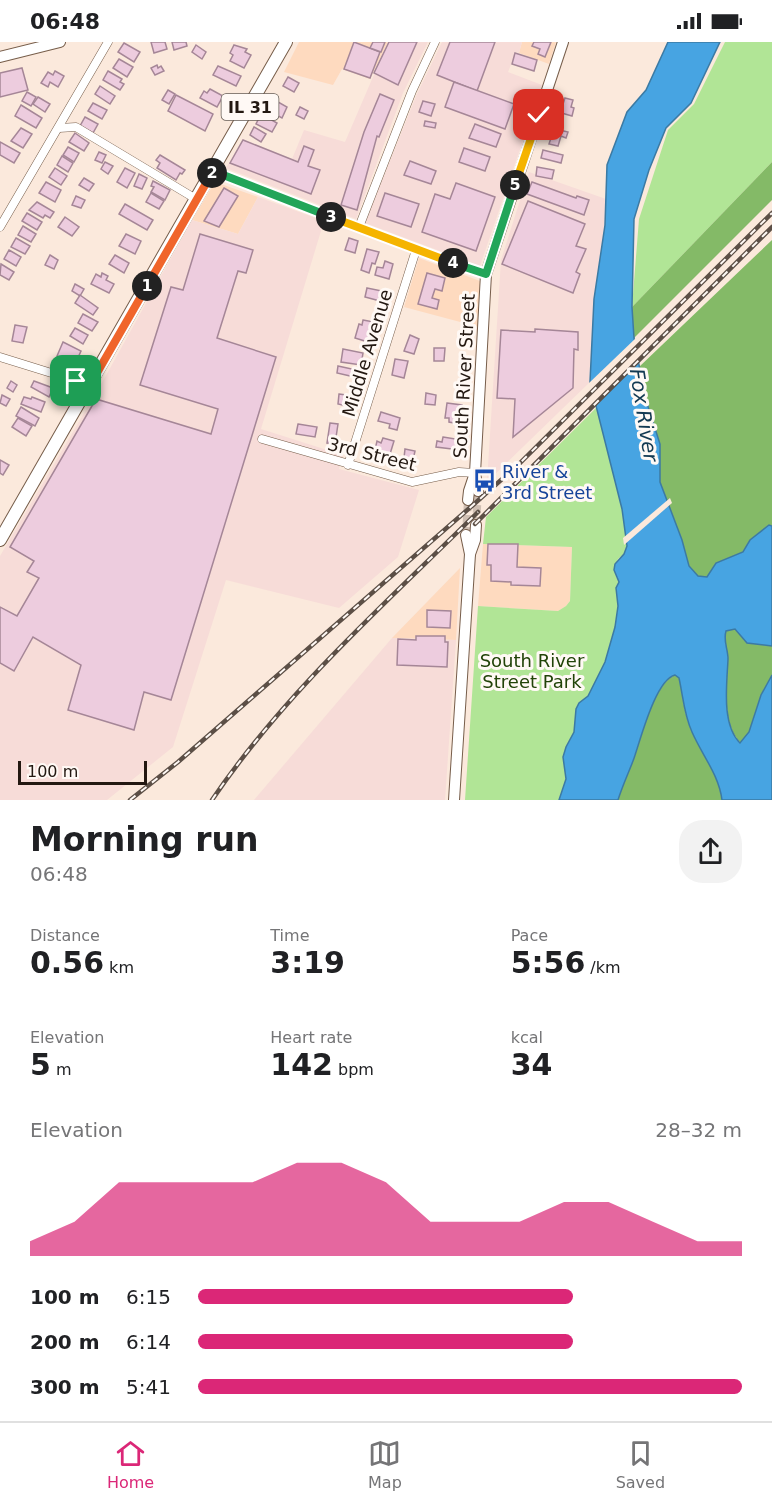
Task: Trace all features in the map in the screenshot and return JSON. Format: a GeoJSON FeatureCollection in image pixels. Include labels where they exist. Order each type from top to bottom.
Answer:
{"type":"FeatureCollection","features":[{"type":"Feature","properties":{"kind":"main road","name":"IL 31"},"geometry":{"type":"LineString","coordinates":[[0,540],[286,42]]}},
{"type":"Feature","properties":{"kind":"street"},"geometry":{"type":"LineString","coordinates":[[0,57],[40,44],[60,42]]}},
{"type":"Feature","properties":{"kind":"street"},"geometry":{"type":"LineString","coordinates":[[0,227],[108,42]]}},
{"type":"Feature","properties":{"kind":"street"},"geometry":{"type":"LineString","coordinates":[[359,228],[412,92],[435,42]]}},
{"type":"Feature","properties":{"kind":"street","name":"South River Street"},"geometry":{"type":"LineString","coordinates":[[478,491],[475,473],[486,274],[563,42]]}},
{"type":"Feature","properties":{"kind":"street"},"geometry":{"type":"LineString","coordinates":[[59,128],[76,127],[196,200]]}},
{"type":"Feature","properties":{"kind":"street"},"geometry":{"type":"LineString","coordinates":[[213,171],[416,250],[486,274]]}},
{"type":"Feature","properties":{"kind":"street","name":"Middle Avenue"},"geometry":{"type":"LineString","coordinates":[[348,465],[416,250]]}},
{"type":"Feature","properties":{"kind":"street"},"geometry":{"type":"LineString","coordinates":[[0,357],[90,385]]}},
{"type":"Feature","properties":{"kind":"street","name":"3rd Street"},"geometry":{"type":"LineString","coordinates":[[262,439],[412,482],[459,472],[475,473]]}},
{"type":"Feature","properties":{"kind":"street","name":"South River Street"},"geometry":{"type":"LineString","coordinates":[[468,500],[475,473]]}},
{"type":"Feature","properties":{"kind":"street"},"geometry":{"type":"LineString","coordinates":[[454,800],[470,554],[475,540],[476,525]]}},
{"type":"Feature","properties":{"kind":"street"},"geometry":{"type":"LineString","coordinates":[[466,536],[470,554]]}},
{"type":"Feature","properties":{"kind":"shaded area"},"geometry":{"type":"Polygon","coordinates":[[[299,42],[388,42],[370,79],[342,69],[333,85],[284,72],[299,42]]]}},
{"type":"Feature","properties":{"kind":"shaded area"},"geometry":{"type":"Polygon","coordinates":[[[388,42],[428,42],[403,93],[356,219],[226,168],[243,139],[292,159],[304,130],[345,142],[388,42]]]}},
{"type":"Feature","properties":{"kind":"shaded area"},"geometry":{"type":"Polygon","coordinates":[[[442,42],[522,42],[519,53],[516,52],[508,72],[542,85],[480,266],[365,223],[417,94],[442,42]]]}},
{"type":"Feature","properties":{"kind":"shaded area"},"geometry":{"type":"Polygon","coordinates":[[[522,42],[556,42],[549,64],[519,53],[522,42]]]}},
{"type":"Feature","properties":{"kind":"shaded area"},"geometry":{"type":"Polygon","coordinates":[[[529,172],[606,199],[605,225],[594,299],[590,382],[487,482],[501,260],[529,172]]]}},
{"type":"Feature","properties":{"kind":"shaded area"},"geometry":{"type":"Polygon","coordinates":[[[215,182],[258,197],[238,234],[192,220],[215,182]]]}},
{"type":"Feature","properties":{"kind":"shaded area"},"geometry":{"type":"Polygon","coordinates":[[[258,197],[324,221],[261,429],[343,455],[339,469],[419,490],[398,557],[339,608],[226,580],[173,747],[107,800],[0,800],[0,556],[104,379],[192,220],[238,234],[258,197]]]}},
{"type":"Feature","properties":{"kind":"shaded area"},"geometry":{"type":"Polygon","coordinates":[[[419,258],[480,281],[479,327],[404,307],[419,258]]]}},
{"type":"Feature","properties":{"kind":"shaded area"},"geometry":{"type":"Polygon","coordinates":[[[483,544],[572,547],[570,601],[558,611],[478,606],[483,544]]]}},
{"type":"Feature","properties":{"kind":"shaded area"},"geometry":{"type":"Polygon","coordinates":[[[460,568],[456,640],[392,638],[460,568]]]}},
{"type":"Feature","properties":{"kind":"shaded area"},"geometry":{"type":"Polygon","coordinates":[[[392,638],[456,640],[445,800],[254,800],[392,638]]]}},
{"type":"Feature","properties":{"kind":"green space"},"geometry":{"type":"Polygon","coordinates":[[[725,42],[772,42],[772,162],[632,307],[639,219],[668,130],[694,104],[725,42]]]}},
{"type":"Feature","properties":{"kind":"green space"},"geometry":{"type":"Polygon","coordinates":[[[772,162],[772,200],[634,338],[632,307],[772,162]]]}},
{"type":"Feature","properties":{"kind":"green space"},"geometry":{"type":"Polygon","coordinates":[[[772,240],[772,526],[769,525],[750,540],[743,552],[716,563],[707,577],[698,576],[689,566],[682,540],[660,482],[660,444],[645,397],[639,367],[772,240]]]}},
{"type":"Feature","properties":{"kind":"green space","name":"South River Street Park"},"geometry":{"type":"Polygon","coordinates":[[[597,407],[622,509],[627,546],[614,570],[619,583],[616,588],[618,606],[606,662],[588,696],[579,703],[576,709],[574,732],[563,757],[566,779],[559,800],[465,800],[478,606],[558,611],[570,601],[572,547],[483,544],[486,517],[597,407]]]}},
{"type":"Feature","properties":{"kind":"green space"},"geometry":{"type":"Polygon","coordinates":[[[735,629],[747,643],[772,646],[772,675],[761,695],[749,732],[741,743],[730,725],[728,715],[726,692],[728,659],[725,638],[726,631],[735,629]]]}},
{"type":"Feature","properties":{"kind":"green space"},"geometry":{"type":"Polygon","coordinates":[[[676,675],[679,678],[689,726],[714,774],[722,800],[618,800],[655,699],[668,679],[676,675]]]}},
{"type":"Feature","properties":{"kind":"water","name":"Fox River"},"geometry":{"type":"Polygon","coordinates":[[[668,42],[720,42],[691,103],[666,128],[649,170],[634,219],[632,307],[634,338],[645,397],[660,444],[660,482],[682,540],[689,566],[698,576],[707,577],[716,563],[743,552],[750,540],[769,525],[772,526],[772,646],[747,643],[735,629],[726,631],[725,638],[728,659],[726,703],[730,725],[740,743],[749,732],[761,695],[772,675],[772,800],[722,800],[714,774],[689,726],[679,678],[675,675],[668,679],[655,699],[618,800],[559,800],[566,779],[563,757],[574,732],[576,709],[579,703],[588,696],[605,662],[615,627],[618,606],[616,588],[619,582],[614,570],[615,564],[624,554],[627,546],[622,509],[590,382],[594,299],[605,225],[607,165],[627,112],[646,90],[668,42]]]}},
{"type":"Feature","properties":{"kind":"pier"},"geometry":{"type":"Polygon","coordinates":[[[637,337],[641,359],[593,406],[588,384],[637,337]]]}},
{"type":"Feature","properties":{"kind":"pier"},"geometry":{"type":"Polygon","coordinates":[[[670,498],[672,503],[624,545],[623,538],[670,498]]]}},
{"type":"Feature","properties":{"kind":"building"},"geometry":{"type":"Polygon","coordinates":[[[151,42],[165,42],[167,49],[154,53],[151,42]]]}},
{"type":"Feature","properties":{"kind":"building"},"geometry":{"type":"Polygon","coordinates":[[[172,42],[186,42],[187,46],[174,50],[172,42]]]}},
{"type":"Feature","properties":{"kind":"building"},"geometry":{"type":"Polygon","coordinates":[[[354,42],[380,52],[370,78],[344,69],[354,42]]]}},
{"type":"Feature","properties":{"kind":"building"},"geometry":{"type":"Polygon","coordinates":[[[373,42],[385,42],[381,52],[370,48],[373,42]]]}},
{"type":"Feature","properties":{"kind":"building"},"geometry":{"type":"Polygon","coordinates":[[[389,42],[417,42],[398,85],[374,73],[389,42]]]}},
{"type":"Feature","properties":{"kind":"building"},"geometry":{"type":"Polygon","coordinates":[[[450,42],[495,42],[477,91],[437,75],[450,42]]]}},
{"type":"Feature","properties":{"kind":"building"},"geometry":{"type":"Polygon","coordinates":[[[534,42],[551,42],[545,57],[538,54],[540,49],[532,46],[534,42]]]}},
{"type":"Feature","properties":{"kind":"building"},"geometry":{"type":"Polygon","coordinates":[[[124,43],[140,52],[134,62],[118,52],[124,43]]]}},
{"type":"Feature","properties":{"kind":"building"},"geometry":{"type":"Polygon","coordinates":[[[196,45],[206,52],[202,59],[192,52],[196,45]]]}},
{"type":"Feature","properties":{"kind":"building"},"geometry":{"type":"Polygon","coordinates":[[[234,45],[247,49],[245,52],[251,55],[244,68],[230,61],[233,55],[230,53],[234,45]]]}},
{"type":"Feature","properties":{"kind":"building"},"geometry":{"type":"Polygon","coordinates":[[[515,53],[537,60],[534,71],[512,64],[515,53]]]}},
{"type":"Feature","properties":{"kind":"building"},"geometry":{"type":"Polygon","coordinates":[[[119,59],[133,67],[127,77],[113,68],[119,59]]]}},
{"type":"Feature","properties":{"kind":"building"},"geometry":{"type":"Polygon","coordinates":[[[157,65],[158,68],[161,66],[164,71],[155,75],[151,68],[157,65]]]}},
{"type":"Feature","properties":{"kind":"building"},"geometry":{"type":"Polygon","coordinates":[[[218,66],[241,76],[236,86],[213,75],[218,66]]]}},
{"type":"Feature","properties":{"kind":"building"},"geometry":{"type":"Polygon","coordinates":[[[22,68],[28,90],[0,97],[0,73],[22,68]]]}},
{"type":"Feature","properties":{"kind":"building"},"geometry":{"type":"Polygon","coordinates":[[[55,71],[64,76],[58,87],[50,82],[48,87],[41,83],[48,72],[53,75],[55,71]]]}},
{"type":"Feature","properties":{"kind":"building"},"geometry":{"type":"Polygon","coordinates":[[[108,71],[122,79],[120,82],[124,84],[120,90],[103,80],[108,71]]]}},
{"type":"Feature","properties":{"kind":"building"},"geometry":{"type":"Polygon","coordinates":[[[288,77],[299,83],[294,92],[283,86],[288,77]]]}},
{"type":"Feature","properties":{"kind":"building"},"geometry":{"type":"Polygon","coordinates":[[[454,82],[514,104],[505,129],[445,107],[454,82]]]}},
{"type":"Feature","properties":{"kind":"building"},"geometry":{"type":"Polygon","coordinates":[[[100,86],[115,96],[110,104],[95,94],[100,86]]]}},
{"type":"Feature","properties":{"kind":"building"},"geometry":{"type":"Polygon","coordinates":[[[210,89],[223,96],[217,107],[200,98],[204,91],[207,93],[210,89]]]}},
{"type":"Feature","properties":{"kind":"building"},"geometry":{"type":"Polygon","coordinates":[[[168,90],[175,94],[169,104],[162,100],[168,90]]]}},
{"type":"Feature","properties":{"kind":"building"},"geometry":{"type":"Polygon","coordinates":[[[27,92],[36,97],[31,106],[22,101],[27,92]]]}},
{"type":"Feature","properties":{"kind":"building"},"geometry":{"type":"Polygon","coordinates":[[[380,94],[394,100],[379,137],[377,136],[357,210],[341,205],[364,132],[380,94]]]}},
{"type":"Feature","properties":{"kind":"building"},"geometry":{"type":"Polygon","coordinates":[[[176,95],[213,114],[205,131],[168,111],[176,95]]]}},
{"type":"Feature","properties":{"kind":"building"},"geometry":{"type":"Polygon","coordinates":[[[38,97],[50,104],[45,112],[33,104],[38,97]]]}},
{"type":"Feature","properties":{"kind":"building"},"geometry":{"type":"Polygon","coordinates":[[[271,98],[287,107],[282,118],[265,109],[271,98]]]}},
{"type":"Feature","properties":{"kind":"building"},"geometry":{"type":"Polygon","coordinates":[[[565,98],[573,100],[572,116],[558,112],[560,103],[563,104],[565,98]]]}},
{"type":"Feature","properties":{"kind":"building"},"geometry":{"type":"Polygon","coordinates":[[[423,101],[435,104],[431,116],[419,112],[423,101]]]}},
{"type":"Feature","properties":{"kind":"building"},"geometry":{"type":"Polygon","coordinates":[[[93,103],[107,110],[102,119],[88,111],[93,103]]]}},
{"type":"Feature","properties":{"kind":"building"},"geometry":{"type":"Polygon","coordinates":[[[21,105],[42,118],[36,128],[15,116],[21,105]]]}},
{"type":"Feature","properties":{"kind":"building"},"geometry":{"type":"Polygon","coordinates":[[[300,107],[308,111],[304,119],[296,115],[300,107]]]}},
{"type":"Feature","properties":{"kind":"building"},"geometry":{"type":"Polygon","coordinates":[[[261,114],[277,123],[272,132],[256,124],[261,114]]]}},
{"type":"Feature","properties":{"kind":"building"},"geometry":{"type":"Polygon","coordinates":[[[85,117],[98,124],[93,133],[80,126],[85,117]]]}},
{"type":"Feature","properties":{"kind":"building"},"geometry":{"type":"Polygon","coordinates":[[[425,121],[436,123],[435,128],[424,126],[425,121]]]}},
{"type":"Feature","properties":{"kind":"building"},"geometry":{"type":"Polygon","coordinates":[[[475,124],[501,134],[496,147],[469,138],[475,124]]]}},
{"type":"Feature","properties":{"kind":"building"},"geometry":{"type":"Polygon","coordinates":[[[254,127],[266,134],[261,142],[250,135],[254,127]]]}},
{"type":"Feature","properties":{"kind":"building"},"geometry":{"type":"Polygon","coordinates":[[[21,128],[32,134],[23,148],[11,141],[21,128]]]}},
{"type":"Feature","properties":{"kind":"building"},"geometry":{"type":"Polygon","coordinates":[[[551,128],[568,132],[566,138],[561,136],[558,146],[549,144],[551,138],[548,137],[551,128]]]}},
{"type":"Feature","properties":{"kind":"building"},"geometry":{"type":"Polygon","coordinates":[[[75,133],[89,143],[84,151],[69,142],[75,133]]]}},
{"type":"Feature","properties":{"kind":"building"},"geometry":{"type":"Polygon","coordinates":[[[243,140],[298,162],[304,146],[314,150],[308,166],[320,170],[311,194],[230,163],[243,140]]]}},
{"type":"Feature","properties":{"kind":"building"},"geometry":{"type":"Polygon","coordinates":[[[0,142],[20,153],[14,163],[0,155],[0,142]]]}},
{"type":"Feature","properties":{"kind":"building"},"geometry":{"type":"Polygon","coordinates":[[[68,147],[79,153],[74,162],[63,155],[68,147]]]}},
{"type":"Feature","properties":{"kind":"building"},"geometry":{"type":"Polygon","coordinates":[[[464,148],[490,157],[485,171],[459,162],[464,148]]]}},
{"type":"Feature","properties":{"kind":"building"},"geometry":{"type":"Polygon","coordinates":[[[543,150],[563,155],[561,163],[541,158],[543,150]]]}},
{"type":"Feature","properties":{"kind":"building"},"geometry":{"type":"Polygon","coordinates":[[[99,152],[106,155],[102,163],[95,160],[99,152]]]}},
{"type":"Feature","properties":{"kind":"building"},"geometry":{"type":"Polygon","coordinates":[[[160,155],[185,170],[176,180],[157,168],[160,163],[156,160],[160,155]]]}},
{"type":"Feature","properties":{"kind":"building"},"geometry":{"type":"Polygon","coordinates":[[[62,156],[73,163],[68,172],[57,165],[62,156]]]}},
{"type":"Feature","properties":{"kind":"building"},"geometry":{"type":"Polygon","coordinates":[[[410,161],[436,171],[431,184],[404,175],[410,161]]]}},
{"type":"Feature","properties":{"kind":"building"},"geometry":{"type":"Polygon","coordinates":[[[105,162],[113,166],[108,174],[101,169],[105,162]]]}},
{"type":"Feature","properties":{"kind":"building"},"geometry":{"type":"Polygon","coordinates":[[[537,167],[554,170],[552,179],[536,176],[537,167]]]}},
{"type":"Feature","properties":{"kind":"building"},"geometry":{"type":"Polygon","coordinates":[[[55,168],[67,176],[61,185],[49,177],[55,168]]]}},
{"type":"Feature","properties":{"kind":"building"},"geometry":{"type":"Polygon","coordinates":[[[125,168],[135,173],[127,188],[117,182],[125,168]]]}},
{"type":"Feature","properties":{"kind":"building"},"geometry":{"type":"Polygon","coordinates":[[[139,174],[147,178],[142,189],[134,186],[139,174]]]}},
{"type":"Feature","properties":{"kind":"building"},"geometry":{"type":"Polygon","coordinates":[[[84,178],[94,184],[89,191],[79,185],[84,178]]]}},
{"type":"Feature","properties":{"kind":"building"},"geometry":{"type":"Polygon","coordinates":[[[153,181],[170,190],[165,200],[151,192],[154,187],[151,186],[153,181]]]}},
{"type":"Feature","properties":{"kind":"building"},"geometry":{"type":"Polygon","coordinates":[[[46,182],[61,190],[55,202],[39,193],[46,182]]]}},
{"type":"Feature","properties":{"kind":"building"},"geometry":{"type":"Polygon","coordinates":[[[532,182],[576,198],[577,196],[589,200],[584,215],[527,194],[532,182]]]}},
{"type":"Feature","properties":{"kind":"building"},"geometry":{"type":"Polygon","coordinates":[[[456,183],[495,197],[476,251],[422,232],[435,194],[450,199],[456,183]]]}},
{"type":"Feature","properties":{"kind":"building"},"geometry":{"type":"Polygon","coordinates":[[[224,188],[238,196],[219,227],[204,221],[224,188]]]}},
{"type":"Feature","properties":{"kind":"building"},"geometry":{"type":"Polygon","coordinates":[[[151,193],[164,201],[159,209],[146,202],[151,193]]]}},
{"type":"Feature","properties":{"kind":"building"},"geometry":{"type":"Polygon","coordinates":[[[385,193],[419,204],[411,227],[377,216],[385,193]]]}},
{"type":"Feature","properties":{"kind":"building"},"geometry":{"type":"Polygon","coordinates":[[[76,196],[85,200],[81,208],[72,205],[76,196]]]}},
{"type":"Feature","properties":{"kind":"building"},"geometry":{"type":"Polygon","coordinates":[[[528,201],[585,224],[576,246],[586,249],[576,272],[580,274],[573,293],[502,264],[528,201]]]}},
{"type":"Feature","properties":{"kind":"building"},"geometry":{"type":"Polygon","coordinates":[[[37,202],[54,212],[50,218],[45,215],[43,218],[29,210],[37,202]]]}},
{"type":"Feature","properties":{"kind":"building"},"geometry":{"type":"Polygon","coordinates":[[[125,204],[153,220],[147,230],[119,214],[125,204]]]}},
{"type":"Feature","properties":{"kind":"building"},"geometry":{"type":"Polygon","coordinates":[[[27,213],[42,222],[37,230],[22,221],[27,213]]]}},
{"type":"Feature","properties":{"kind":"building"},"geometry":{"type":"Polygon","coordinates":[[[65,217],[79,227],[72,236],[58,227],[65,217]]]}},
{"type":"Feature","properties":{"kind":"building"},"geometry":{"type":"Polygon","coordinates":[[[23,226],[36,234],[31,242],[18,235],[23,226]]]}},
{"type":"Feature","properties":{"kind":"building"},"geometry":{"type":"Polygon","coordinates":[[[126,234],[141,241],[135,254],[119,246],[126,234]]]}},
{"type":"Feature","properties":{"kind":"building"},"geometry":{"type":"Polygon","coordinates":[[[200,234],[253,250],[246,273],[238,271],[217,338],[276,357],[171,700],[144,692],[134,730],[68,710],[81,665],[33,637],[14,671],[0,663],[0,607],[17,616],[39,578],[27,572],[34,561],[10,547],[96,399],[211,434],[218,409],[140,385],[171,287],[183,290],[200,234]]]}},
{"type":"Feature","properties":{"kind":"building"},"geometry":{"type":"Polygon","coordinates":[[[16,238],[30,246],[25,254],[11,247],[16,238]]]}},
{"type":"Feature","properties":{"kind":"building"},"geometry":{"type":"Polygon","coordinates":[[[349,238],[358,241],[355,253],[345,250],[349,238]]]}},
{"type":"Feature","properties":{"kind":"building"},"geometry":{"type":"Polygon","coordinates":[[[367,249],[379,252],[369,273],[361,270],[367,249]]]}},
{"type":"Feature","properties":{"kind":"building"},"geometry":{"type":"Polygon","coordinates":[[[9,250],[21,257],[16,266],[4,259],[9,250]]]}},
{"type":"Feature","properties":{"kind":"building"},"geometry":{"type":"Polygon","coordinates":[[[50,255],[58,260],[54,269],[45,265],[50,255]]]}},
{"type":"Feature","properties":{"kind":"building"},"geometry":{"type":"Polygon","coordinates":[[[115,255],[129,263],[124,273],[109,264],[115,255]]]}},
{"type":"Feature","properties":{"kind":"building"},"geometry":{"type":"Polygon","coordinates":[[[385,261],[393,264],[389,279],[375,275],[377,267],[383,268],[385,261]]]}},
{"type":"Feature","properties":{"kind":"building"},"geometry":{"type":"Polygon","coordinates":[[[1,264],[14,272],[9,280],[0,275],[1,264]]]}},
{"type":"Feature","properties":{"kind":"building"},"geometry":{"type":"Polygon","coordinates":[[[102,273],[108,276],[106,280],[114,284],[109,293],[91,284],[96,274],[101,277],[102,273]]]}},
{"type":"Feature","properties":{"kind":"building"},"geometry":{"type":"Polygon","coordinates":[[[427,273],[445,278],[442,291],[435,289],[432,298],[439,300],[437,309],[418,304],[427,273]]]}},
{"type":"Feature","properties":{"kind":"building"},"geometry":{"type":"Polygon","coordinates":[[[75,284],[84,289],[80,296],[72,291],[75,284]]]}},
{"type":"Feature","properties":{"kind":"building"},"geometry":{"type":"Polygon","coordinates":[[[367,288],[382,291],[380,301],[365,297],[367,288]]]}},
{"type":"Feature","properties":{"kind":"building"},"geometry":{"type":"Polygon","coordinates":[[[80,295],[98,308],[93,315],[75,303],[80,295]]]}},
{"type":"Feature","properties":{"kind":"building"},"geometry":{"type":"Polygon","coordinates":[[[83,314],[98,322],[92,331],[78,323],[83,314]]]}},
{"type":"Feature","properties":{"kind":"building"},"geometry":{"type":"Polygon","coordinates":[[[363,320],[374,322],[368,342],[355,338],[359,324],[362,325],[363,320]]]}},
{"type":"Feature","properties":{"kind":"building"},"geometry":{"type":"Polygon","coordinates":[[[15,325],[27,327],[23,343],[12,341],[15,325]]]}},
{"type":"Feature","properties":{"kind":"building"},"geometry":{"type":"Polygon","coordinates":[[[75,328],[88,335],[83,344],[70,336],[75,328]]]}},
{"type":"Feature","properties":{"kind":"building"},"geometry":{"type":"Polygon","coordinates":[[[535,329],[578,332],[578,350],[574,349],[573,388],[513,437],[515,399],[497,398],[501,330],[535,332],[535,329]]]}},
{"type":"Feature","properties":{"kind":"building"},"geometry":{"type":"Polygon","coordinates":[[[410,335],[419,339],[414,354],[404,351],[410,335]]]}},
{"type":"Feature","properties":{"kind":"building"},"geometry":{"type":"Polygon","coordinates":[[[63,342],[81,351],[75,364],[57,356],[63,342]]]}},
{"type":"Feature","properties":{"kind":"building"},"geometry":{"type":"Polygon","coordinates":[[[434,348],[445,348],[444,361],[434,361],[434,348]]]}},
{"type":"Feature","properties":{"kind":"building"},"geometry":{"type":"Polygon","coordinates":[[[343,349],[363,353],[361,365],[341,362],[343,349]]]}},
{"type":"Feature","properties":{"kind":"building"},"geometry":{"type":"Polygon","coordinates":[[[395,359],[408,361],[404,378],[392,375],[395,359]]]}},
{"type":"Feature","properties":{"kind":"building"},"geometry":{"type":"Polygon","coordinates":[[[338,366],[361,371],[359,378],[337,373],[338,366]]]}},
{"type":"Feature","properties":{"kind":"building"},"geometry":{"type":"Polygon","coordinates":[[[11,381],[17,385],[13,392],[7,388],[11,381]]]}},
{"type":"Feature","properties":{"kind":"building"},"geometry":{"type":"Polygon","coordinates":[[[34,381],[53,388],[49,397],[31,387],[34,381]]]}},
{"type":"Feature","properties":{"kind":"building"},"geometry":{"type":"Polygon","coordinates":[[[426,393],[436,395],[435,405],[425,404],[426,393]]]}},
{"type":"Feature","properties":{"kind":"building"},"geometry":{"type":"Polygon","coordinates":[[[339,394],[353,396],[351,407],[338,404],[339,394]]]}},
{"type":"Feature","properties":{"kind":"building"},"geometry":{"type":"Polygon","coordinates":[[[2,395],[10,399],[6,406],[0,403],[2,395]]]}},
{"type":"Feature","properties":{"kind":"building"},"geometry":{"type":"Polygon","coordinates":[[[24,397],[31,399],[32,397],[45,402],[41,412],[21,404],[24,397]]]}},
{"type":"Feature","properties":{"kind":"building"},"geometry":{"type":"Polygon","coordinates":[[[447,403],[462,405],[460,424],[449,422],[449,418],[445,418],[447,403]]]}},
{"type":"Feature","properties":{"kind":"building"},"geometry":{"type":"Polygon","coordinates":[[[21,407],[39,418],[35,426],[16,416],[21,407]]]}},
{"type":"Feature","properties":{"kind":"building"},"geometry":{"type":"Polygon","coordinates":[[[381,412],[400,418],[397,430],[389,428],[390,424],[378,421],[381,412]]]}},
{"type":"Feature","properties":{"kind":"building"},"geometry":{"type":"Polygon","coordinates":[[[18,418],[32,426],[26,436],[12,427],[18,418]]]}},
{"type":"Feature","properties":{"kind":"building"},"geometry":{"type":"Polygon","coordinates":[[[330,423],[338,424],[335,444],[327,443],[330,423]]]}},
{"type":"Feature","properties":{"kind":"building"},"geometry":{"type":"Polygon","coordinates":[[[298,424],[317,427],[315,437],[296,434],[298,424]]]}},
{"type":"Feature","properties":{"kind":"building"},"geometry":{"type":"Polygon","coordinates":[[[443,437],[462,440],[460,450],[436,447],[437,441],[442,442],[443,437]]]}},
{"type":"Feature","properties":{"kind":"building"},"geometry":{"type":"Polygon","coordinates":[[[383,438],[394,441],[390,454],[375,450],[377,441],[381,443],[383,438]]]}},
{"type":"Feature","properties":{"kind":"building"},"geometry":{"type":"Polygon","coordinates":[[[405,449],[415,451],[413,460],[404,458],[405,449]]]}},
{"type":"Feature","properties":{"kind":"building"},"geometry":{"type":"Polygon","coordinates":[[[0,460],[9,465],[3,475],[0,473],[0,460]]]}},
{"type":"Feature","properties":{"kind":"building"},"geometry":{"type":"Polygon","coordinates":[[[488,544],[518,544],[517,567],[541,568],[540,586],[511,585],[511,582],[491,581],[491,565],[487,565],[488,544]]]}},
{"type":"Feature","properties":{"kind":"building"},"geometry":{"type":"Polygon","coordinates":[[[427,610],[451,611],[450,628],[427,627],[427,610]]]}},
{"type":"Feature","properties":{"kind":"building"},"geometry":{"type":"Polygon","coordinates":[[[416,636],[445,636],[445,642],[448,642],[447,667],[397,665],[398,639],[416,640],[416,636]]]}},
{"type":"Feature","properties":{"kind":"tunnel"},"geometry":{"type":"LineString","coordinates":[[476,525],[478,491]]}},
{"type":"Feature","properties":{"kind":"tunnel"},"geometry":{"type":"LineString","coordinates":[[466,535],[468,500]]}},
{"type":"Feature","properties":{"kind":"railway"},"geometry":{"type":"LineString","coordinates":[[130,800],[178,762],[520,463],[772,213]]}},
{"type":"Feature","properties":{"kind":"railway"},"geometry":{"type":"LineString","coordinates":[[475,524],[772,227]]}},
{"type":"Feature","properties":{"kind":"railway"},"geometry":{"type":"LineString","coordinates":[[212,800],[271,722],[304,685],[478,512]]}},
{"type":"Feature","properties":{"kind":"place","name":"River & 3rd Street"},"geometry":{"type":"Point","coordinates":[484,481]}},
{"type":"Feature","properties":{"kind":"route"},"geometry":{"type":"LineString","coordinates":[[76,381],[90,385],[213,171],[416,250],[486,274],[539,115]]}}]}
